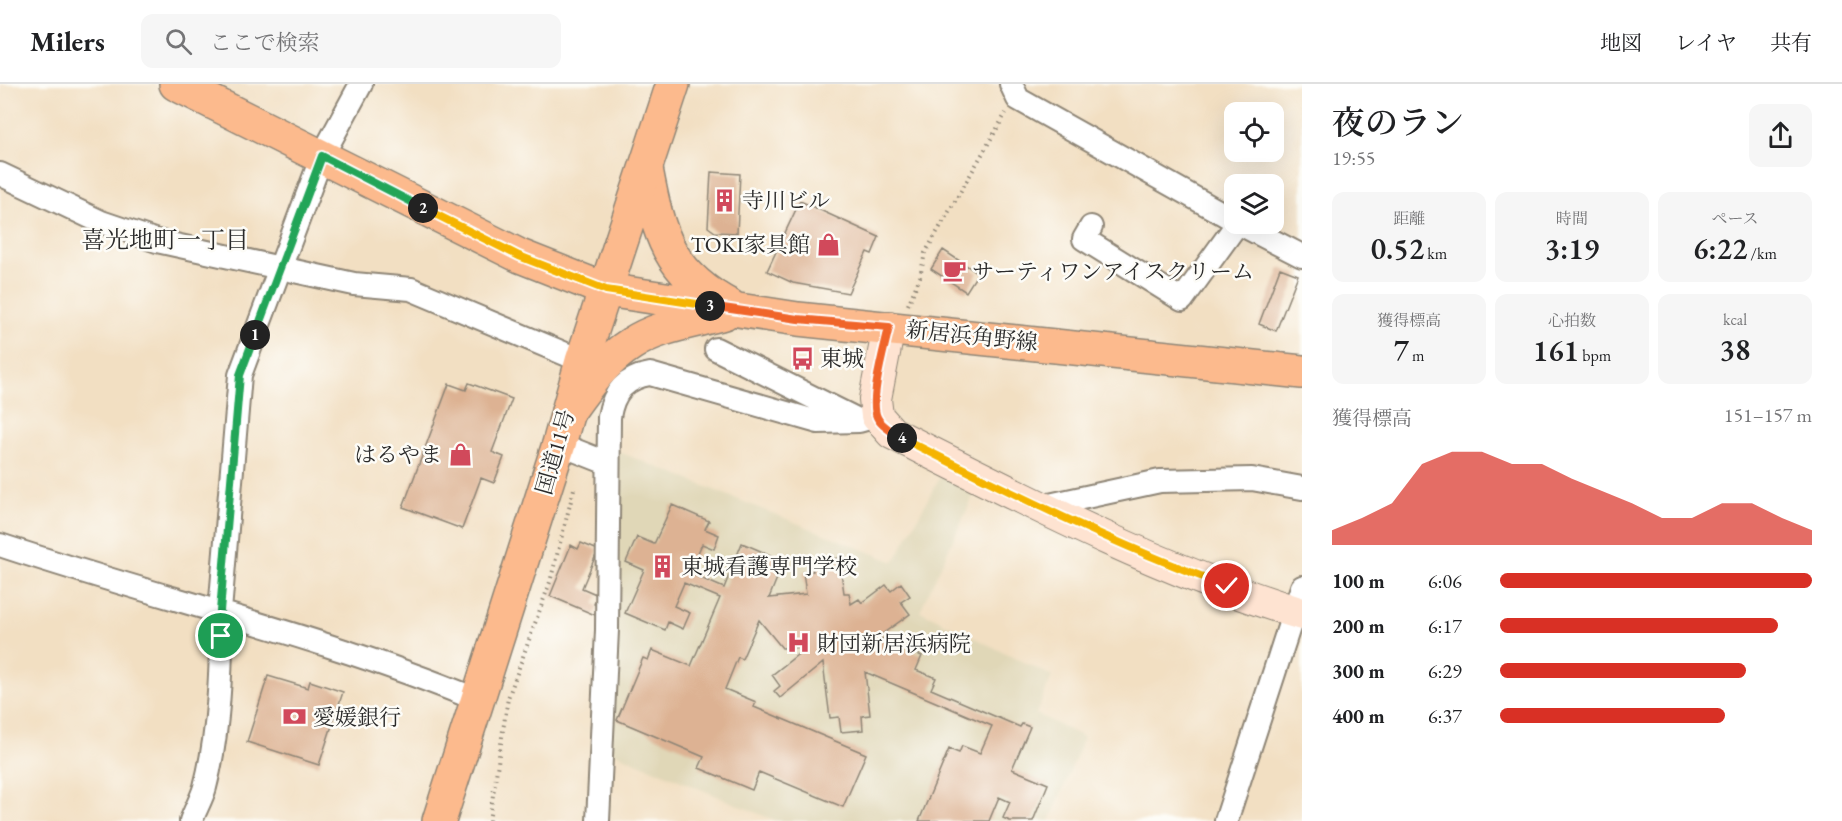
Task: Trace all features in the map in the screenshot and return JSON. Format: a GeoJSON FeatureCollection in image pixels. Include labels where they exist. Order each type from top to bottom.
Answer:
{"type":"FeatureCollection","features":[{"type":"Feature","properties":{"kind":"main road","name":"新居浜角野線"},"geometry":{"type":"LineString","coordinates":[[176,84],[519,256],[606,290],[798,319],[1302,372]]}},
{"type":"Feature","properties":{"kind":"main road","name":"国道11号"},"geometry":{"type":"LineString","coordinates":[[439,821],[478,700],[572,449],[567,412],[673,84]]}},
{"type":"Feature","properties":{"kind":"main road"},"geometry":{"type":"LineString","coordinates":[[646,169],[656,222],[673,256],[709,295],[737,310]]}},
{"type":"Feature","properties":{"kind":"main road"},"geometry":{"type":"LineString","coordinates":[[567,412],[590,381],[631,344],[654,332],[737,310]]}},
{"type":"Feature","properties":{"kind":"street"},"geometry":{"type":"LineString","coordinates":[[191,821],[205,787],[214,729],[221,636],[220,611],[240,375],[322,156],[361,84]]}},
{"type":"Feature","properties":{"kind":"street"},"geometry":{"type":"LineString","coordinates":[[1014,92],[1224,214]]}},
{"type":"Feature","properties":{"kind":"street"},"geometry":{"type":"LineString","coordinates":[[0,174],[101,222],[157,241],[354,284],[411,289],[582,361]]}},
{"type":"Feature","properties":{"kind":"street"},"geometry":{"type":"LineString","coordinates":[[1091,228],[1084,238],[1182,300],[1229,234]]}},
{"type":"Feature","properties":{"kind":"street"},"geometry":{"type":"LineString","coordinates":[[1260,234],[1302,256]]}},
{"type":"Feature","properties":{"kind":"street"},"geometry":{"type":"LineString","coordinates":[[868,418],[896,328]]}},
{"type":"Feature","properties":{"kind":"street"},"geometry":{"type":"LineString","coordinates":[[716,349],[868,418],[1040,507],[1159,561],[1299,604],[1226,821]]}},
{"type":"Feature","properties":{"kind":"street"},"geometry":{"type":"LineString","coordinates":[[598,821],[610,522],[607,463],[612,400],[618,390],[637,376],[650,374],[818,422],[868,418]]}},
{"type":"Feature","properties":{"kind":"street"},"geometry":{"type":"LineString","coordinates":[[572,449],[607,463]]}},
{"type":"Feature","properties":{"kind":"street"},"geometry":{"type":"LineString","coordinates":[[1040,507],[1161,481],[1252,479],[1302,488]]}},
{"type":"Feature","properties":{"kind":"street"},"geometry":{"type":"LineString","coordinates":[[0,545],[102,579],[312,639],[478,700]]}},
{"type":"Feature","properties":{"kind":"path"},"geometry":{"type":"LineString","coordinates":[[896,328],[920,277],[925,253],[1012,102],[1014,92]]}},
{"type":"Feature","properties":{"kind":"path"},"geometry":{"type":"LineString","coordinates":[[489,821],[508,698],[550,582],[572,449]]}},
{"type":"Feature","properties":{"kind":"shaded area","name":"財団新居浜病院"},"geometry":{"type":"Polygon","coordinates":[[[617,451],[894,562],[943,471],[977,488],[920,611],[1052,676],[1036,714],[1084,737],[1050,821],[776,821],[608,750],[617,451]]]}},
{"type":"Feature","properties":{"kind":"building","name":"寺川ビル"},"geometry":{"type":"Polygon","coordinates":[[[711,172],[740,174],[737,233],[715,232],[708,227],[711,172]]]}},
{"type":"Feature","properties":{"kind":"building","name":"TOKI家具館"},"geometry":{"type":"Polygon","coordinates":[[[800,201],[879,237],[872,254],[867,252],[848,293],[793,283],[767,271],[800,201]]]}},
{"type":"Feature","properties":{"kind":"building","name":"サーティワンアイスクリーム"},"geometry":{"type":"Polygon","coordinates":[[[943,250],[978,273],[966,292],[931,269],[943,250]]]}},
{"type":"Feature","properties":{"kind":"building"},"geometry":{"type":"Polygon","coordinates":[[[1280,268],[1298,275],[1276,331],[1259,324],[1280,268]]]}},
{"type":"Feature","properties":{"kind":"building","name":"はるやま"},"geometry":{"type":"Polygon","coordinates":[[[469,383],[512,399],[492,452],[504,457],[494,483],[481,478],[462,529],[403,507],[449,384],[466,390],[469,383]]]}},
{"type":"Feature","properties":{"kind":"building"},"geometry":{"type":"Polygon","coordinates":[[[672,505],[709,521],[705,529],[719,535],[714,549],[702,544],[689,573],[724,588],[742,543],[784,561],[769,598],[806,594],[803,572],[813,571],[812,565],[839,558],[844,593],[849,593],[851,604],[859,599],[862,603],[886,585],[891,591],[901,583],[910,596],[901,602],[910,614],[878,637],[922,656],[916,670],[936,678],[931,689],[1020,727],[1022,724],[1030,727],[1012,769],[1048,784],[1033,821],[1010,821],[1003,818],[1010,802],[999,797],[989,821],[919,821],[949,749],[959,753],[962,746],[980,753],[992,726],[865,672],[870,715],[862,716],[863,730],[841,732],[839,717],[830,718],[823,663],[780,698],[774,691],[780,686],[772,675],[807,647],[782,648],[759,620],[742,659],[738,657],[725,689],[756,702],[754,707],[866,754],[843,807],[759,772],[752,790],[699,768],[704,757],[617,720],[643,658],[648,660],[652,650],[691,666],[720,598],[684,583],[674,606],[690,613],[683,629],[668,622],[665,630],[625,613],[644,570],[626,562],[637,537],[654,544],[672,505]]]}},
{"type":"Feature","properties":{"kind":"building"},"geometry":{"type":"Polygon","coordinates":[[[581,543],[598,550],[582,588],[598,595],[594,604],[598,606],[595,615],[550,596],[571,545],[578,549],[581,543]]]}},
{"type":"Feature","properties":{"kind":"building","name":"愛媛銀行"},"geometry":{"type":"Polygon","coordinates":[[[268,676],[308,688],[310,681],[343,692],[319,765],[247,742],[268,676]]]}},
{"type":"Feature","properties":{"kind":"place","name":"寺川ビル"},"geometry":{"type":"Point","coordinates":[724,200]}},
{"type":"Feature","properties":{"kind":"place","name":"TOKI家具館"},"geometry":{"type":"Point","coordinates":[828,244]}},
{"type":"Feature","properties":{"kind":"place","name":"サーティワンアイスクリーム"},"geometry":{"type":"Point","coordinates":[954,271]}},
{"type":"Feature","properties":{"kind":"place","name":"東城"},"geometry":{"type":"Point","coordinates":[802,358]}},
{"type":"Feature","properties":{"kind":"place","name":"はるやま"},"geometry":{"type":"Point","coordinates":[460,454]}},
{"type":"Feature","properties":{"kind":"place","name":"東城看護専門学校"},"geometry":{"type":"Point","coordinates":[663,566]}},
{"type":"Feature","properties":{"kind":"place","name":"財団新居浜病院"},"geometry":{"type":"Point","coordinates":[799,643]}},
{"type":"Feature","properties":{"kind":"place","name":"愛媛銀行"},"geometry":{"type":"Point","coordinates":[295,717]}},
{"type":"Feature","properties":{"kind":"district","name":"喜光地町一丁目"},"geometry":{"type":"Point","coordinates":[165,239]}},
{"type":"Feature","properties":{"kind":"route"},"geometry":{"type":"LineString","coordinates":[[221,636],[220,611],[240,375],[322,156],[519,256],[606,290],[798,319],[889,327],[875,399],[877,416],[892,432],[1033,504],[1159,561],[1227,586]]}}]}
